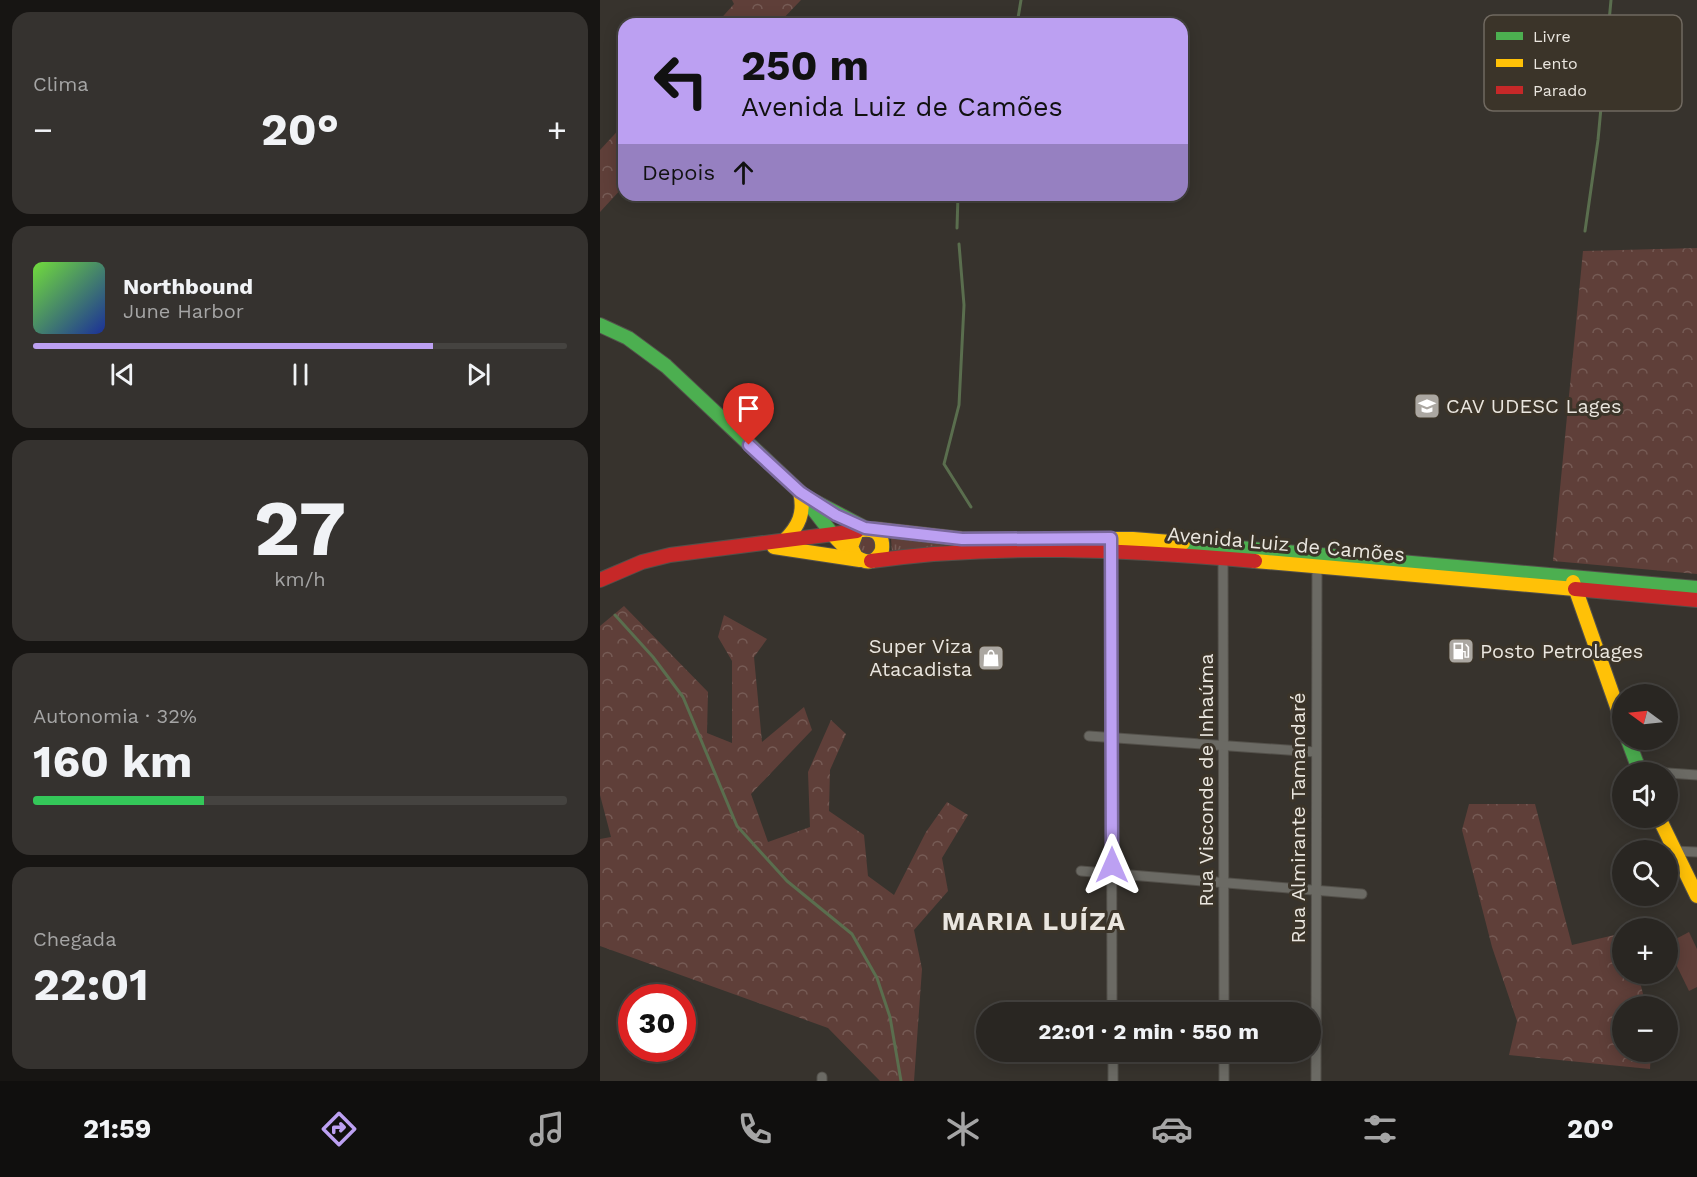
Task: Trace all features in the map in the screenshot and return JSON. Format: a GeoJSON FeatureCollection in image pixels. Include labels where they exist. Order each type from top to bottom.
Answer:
{"type":"FeatureCollection","features":[{"type":"Feature","properties":{"kind":"main road"},"geometry":{"type":"LineString","coordinates":[[600,325],[628,338],[657,359],[800,492],[836,515],[882,535],[884,545],[880,555],[863,559]]}},
{"type":"Feature","properties":{"kind":"main road"},"geometry":{"type":"LineString","coordinates":[[800,492],[832,535],[863,559]]}},
{"type":"Feature","properties":{"kind":"main road"},"geometry":{"type":"LineString","coordinates":[[784,541],[794,531],[802,515],[800,492]]}},
{"type":"Feature","properties":{"kind":"main road"},"geometry":{"type":"LineString","coordinates":[[600,580],[642,562],[670,555],[865,529]]}},
{"type":"Feature","properties":{"kind":"main road"},"geometry":{"type":"LineString","coordinates":[[863,559],[851,547],[865,529]]}},
{"type":"Feature","properties":{"kind":"main road","name":"Avenida Luiz de Camões"},"geometry":{"type":"LineString","coordinates":[[865,529],[962,539],[1111,544],[1573,583],[1697,588]]}},
{"type":"Feature","properties":{"kind":"main road","name":"Avenida Luiz de Camões"},"geometry":{"type":"LineString","coordinates":[[756,545],[863,559],[933,552],[1111,544]]}},
{"type":"Feature","properties":{"kind":"main road"},"geometry":{"type":"LineString","coordinates":[[1573,583],[1612,693]]}},
{"type":"Feature","properties":{"kind":"main road","name":"Avenida Luiz de Camões"},"geometry":{"type":"LineString","coordinates":[[1573,583],[1697,600]]}},
{"type":"Feature","properties":{"kind":"main road"},"geometry":{"type":"LineString","coordinates":[[1678,859],[1697,896]]}},
{"type":"Feature","properties":{"kind":"street"},"geometry":{"type":"LineString","coordinates":[[1111,544],[1113,1002]]}},
{"type":"Feature","properties":{"kind":"street","name":"Rua Visconde de Inhaúma"},"geometry":{"type":"LineString","coordinates":[[1223,553],[1224,1002]]}},
{"type":"Feature","properties":{"kind":"street","name":"Rua Almirante Tamandaré"},"geometry":{"type":"LineString","coordinates":[[1314,1002],[1317,561]]}},
{"type":"Feature","properties":{"kind":"street"},"geometry":{"type":"LineString","coordinates":[[1089,736],[1316,752]]}},
{"type":"Feature","properties":{"kind":"street"},"geometry":{"type":"LineString","coordinates":[[1678,774],[1697,775]]}},
{"type":"Feature","properties":{"kind":"street"},"geometry":{"type":"LineString","coordinates":[[1678,851],[1697,852]]}},
{"type":"Feature","properties":{"kind":"street"},"geometry":{"type":"LineString","coordinates":[[1082,872],[1362,894]]}},
{"type":"Feature","properties":{"kind":"street"},"geometry":{"type":"LineString","coordinates":[[1113,1062],[1113,1081]]}},
{"type":"Feature","properties":{"kind":"street"},"geometry":{"type":"LineString","coordinates":[[1224,1062],[1224,1081]]}},
{"type":"Feature","properties":{"kind":"street","name":"Rua Almirante Tamandaré"},"geometry":{"type":"LineString","coordinates":[[1315,1062],[1316,1081]]}},
{"type":"Feature","properties":{"kind":"green space"},"geometry":{"type":"Polygon","coordinates":[[[732,0],[801,0],[784,18],[721,18],[734,4],[732,0]]]}},
{"type":"Feature","properties":{"kind":"green space"},"geometry":{"type":"Polygon","coordinates":[[[618,130],[618,192],[600,212],[600,150],[618,130]]]}},
{"type":"Feature","properties":{"kind":"green space"},"geometry":{"type":"Polygon","coordinates":[[[1697,248],[1697,574],[1553,561],[1583,251],[1697,248]]]}},
{"type":"Feature","properties":{"kind":"green space"},"geometry":{"type":"Polygon","coordinates":[[[867,535],[875,538],[876,552],[862,555],[857,543],[867,535]]]}},
{"type":"Feature","properties":{"kind":"green space"},"geometry":{"type":"Polygon","coordinates":[[[891,538],[959,543],[892,554],[891,538]]]}},
{"type":"Feature","properties":{"kind":"green space"},"geometry":{"type":"Polygon","coordinates":[[[624,606],[708,692],[707,733],[732,743],[732,661],[718,637],[724,615],[767,639],[754,657],[762,742],[804,707],[812,730],[751,794],[768,842],[810,827],[808,772],[831,720],[846,734],[830,770],[829,811],[864,835],[868,876],[894,895],[926,832],[947,802],[968,815],[942,858],[948,891],[914,930],[922,969],[914,1081],[880,1081],[828,1028],[600,946],[600,839],[611,837],[600,795],[600,626],[624,606]]]}},
{"type":"Feature","properties":{"kind":"green space"},"geometry":{"type":"Polygon","coordinates":[[[1469,804],[1535,804],[1572,945],[1612,936],[1612,984],[1640,984],[1644,996],[1612,996],[1612,1062],[1650,1062],[1650,1069],[1509,1055],[1517,1021],[1492,947],[1462,830],[1469,804]]]}},
{"type":"Feature","properties":{"kind":"green space"},"geometry":{"type":"Polygon","coordinates":[[[1689,932],[1697,949],[1697,987],[1689,991],[1678,968],[1678,938],[1689,932]]]}},
{"type":"Feature","properties":{"kind":"waterway"},"geometry":{"type":"LineString","coordinates":[[1018,18],[1021,0]]}},
{"type":"Feature","properties":{"kind":"waterway"},"geometry":{"type":"LineString","coordinates":[[1610,15],[1611,0]]}},
{"type":"Feature","properties":{"kind":"waterway"},"geometry":{"type":"LineString","coordinates":[[1585,231],[1601,111]]}},
{"type":"Feature","properties":{"kind":"waterway"},"geometry":{"type":"LineString","coordinates":[[957,228],[958,201]]}},
{"type":"Feature","properties":{"kind":"waterway"},"geometry":{"type":"LineString","coordinates":[[959,244],[964,305],[959,405],[944,464],[971,507]]}},
{"type":"Feature","properties":{"kind":"waterway"},"geometry":{"type":"LineString","coordinates":[[615,615],[653,657],[683,697],[737,826],[787,881],[852,934],[877,978],[890,1017],[901,1081]]}},
{"type":"Feature","properties":{"kind":"traffic: fast"},"geometry":{"type":"LineString","coordinates":[[600,325],[628,338],[666,366],[800,492],[833,535]]}},
{"type":"Feature","properties":{"kind":"traffic: fast"},"geometry":{"type":"LineString","coordinates":[[808,498],[865,528]]}},
{"type":"Feature","properties":{"kind":"traffic: fast"},"geometry":{"type":"LineString","coordinates":[[1183,543],[1697,588]]}},
{"type":"Feature","properties":{"kind":"traffic: fast"},"geometry":{"type":"LineString","coordinates":[[1632,750],[1636,762]]}},
{"type":"Feature","properties":{"kind":"traffic: slow"},"geometry":{"type":"LineString","coordinates":[[784,541],[800,519],[802,506],[800,492]]}},
{"type":"Feature","properties":{"kind":"traffic: slow"},"geometry":{"type":"LineString","coordinates":[[874,529],[962,539],[1133,539],[1183,543]]}},
{"type":"Feature","properties":{"kind":"traffic: slow"},"geometry":{"type":"LineString","coordinates":[[833,535],[857,558],[871,561],[877,558],[882,550],[881,539],[876,532],[857,531],[851,547],[856,557]]}},
{"type":"Feature","properties":{"kind":"traffic: slow"},"geometry":{"type":"LineString","coordinates":[[774,547],[860,560]]}},
{"type":"Feature","properties":{"kind":"traffic: slow"},"geometry":{"type":"LineString","coordinates":[[1255,561],[1575,589]]}},
{"type":"Feature","properties":{"kind":"traffic: slow"},"geometry":{"type":"LineString","coordinates":[[1573,582],[1612,693]]}},
{"type":"Feature","properties":{"kind":"traffic: slow"},"geometry":{"type":"LineString","coordinates":[[1664,828],[1697,896]]}},
{"type":"Feature","properties":{"kind":"traffic: jam"},"geometry":{"type":"LineString","coordinates":[[600,580],[642,562],[670,555],[857,531]]}},
{"type":"Feature","properties":{"kind":"traffic: jam"},"geometry":{"type":"LineString","coordinates":[[871,561],[919,555],[1015,550],[1111,551],[1255,561]]}},
{"type":"Feature","properties":{"kind":"traffic: jam"},"geometry":{"type":"LineString","coordinates":[[1575,589],[1697,600]]}},
{"type":"Feature","properties":{"kind":"place","name":"CAV UDESC Lages"},"geometry":{"type":"Point","coordinates":[1427,406]}},
{"type":"Feature","properties":{"kind":"place","name":"Posto Petrolages"},"geometry":{"type":"Point","coordinates":[1461,651]}},
{"type":"Feature","properties":{"kind":"place","name":"Super Viza Atacadista"},"geometry":{"type":"Point","coordinates":[991,658]}},
{"type":"Feature","properties":{"kind":"district","name":"MARIA LUÍZA"},"geometry":{"type":"Point","coordinates":[1034,921]}},
{"type":"Feature","properties":{"kind":"route"},"geometry":{"type":"LineString","coordinates":[[749,445],[800,492],[823,508],[865,528],[962,539],[1111,538],[1112,865]]}}]}
